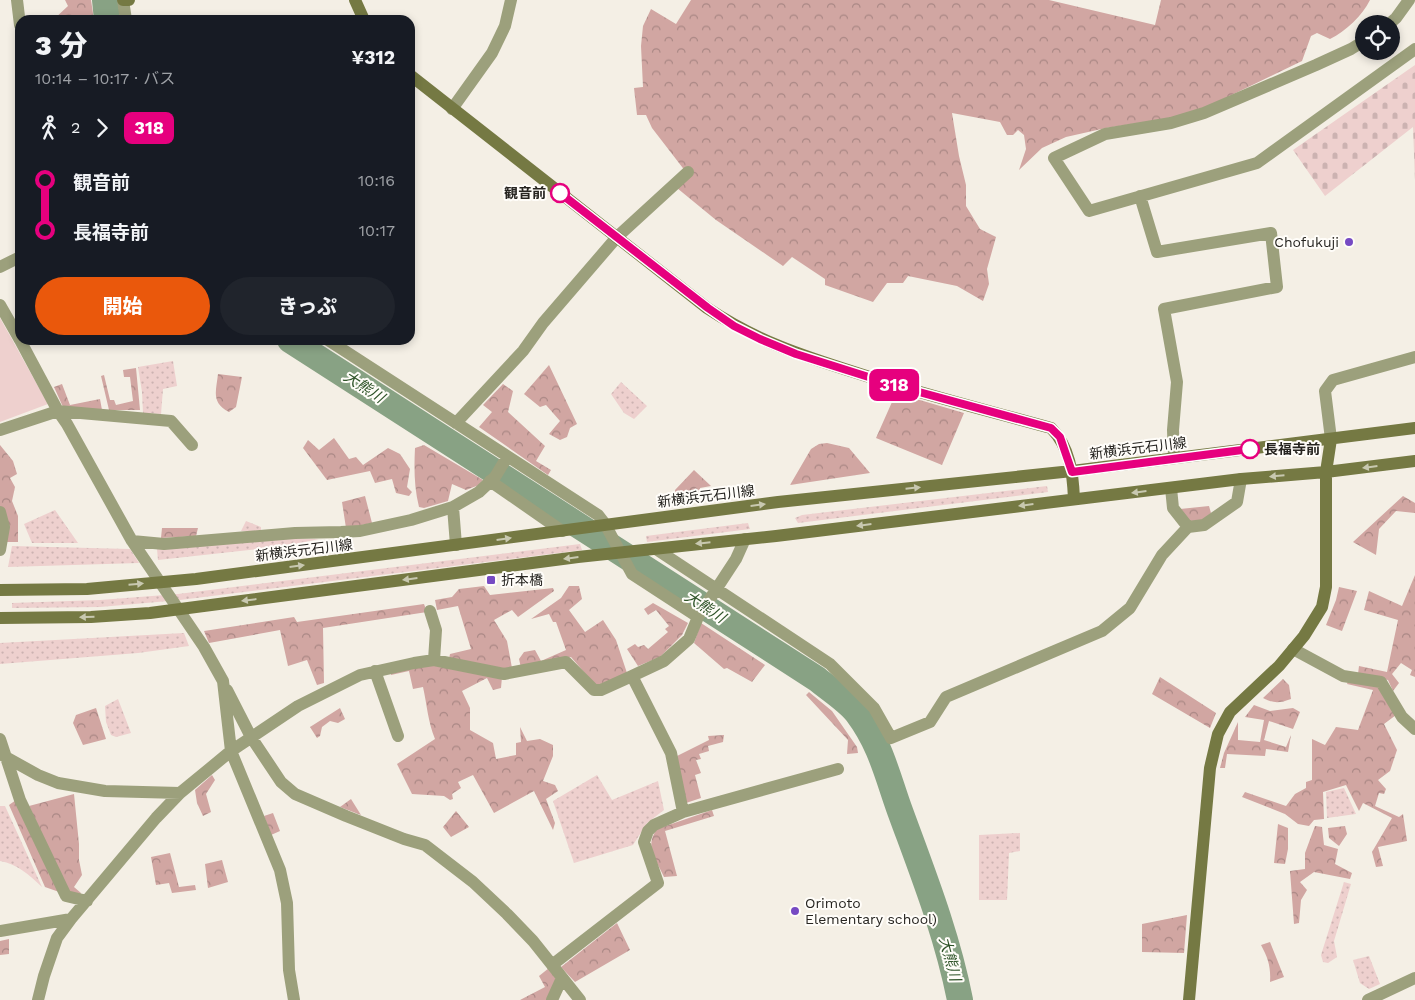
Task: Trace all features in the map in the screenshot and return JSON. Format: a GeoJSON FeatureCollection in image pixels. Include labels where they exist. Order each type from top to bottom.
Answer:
{"type":"FeatureCollection","features":[{"type":"Feature","properties":{"kind":"street"},"geometry":{"type":"LineString","coordinates":[[17,0],[19,15]]}},
{"type":"Feature","properties":{"kind":"street"},"geometry":{"type":"LineString","coordinates":[[125,0],[126,15]]}},
{"type":"Feature","properties":{"kind":"street"},"geometry":{"type":"LineString","coordinates":[[355,0],[362,15]]}},
{"type":"Feature","properties":{"kind":"street"},"geometry":{"type":"LineString","coordinates":[[452,108],[492,53],[505,26],[511,0]]}},
{"type":"Feature","properties":{"kind":"street"},"geometry":{"type":"LineString","coordinates":[[1398,15],[1409,0]]}},
{"type":"Feature","properties":{"kind":"street"},"geometry":{"type":"LineString","coordinates":[[1355,47],[1204,113],[1171,123],[1105,134],[1054,158],[1090,211],[1257,163],[1415,49]]}},
{"type":"Feature","properties":{"kind":"street"},"geometry":{"type":"LineString","coordinates":[[415,79],[708,308],[734,326],[796,354],[897,386],[1051,428],[1060,437],[1072,472],[1074,499]]}},
{"type":"Feature","properties":{"kind":"street"},"geometry":{"type":"LineString","coordinates":[[456,423],[523,351],[543,324],[617,237],[688,172]]}},
{"type":"Feature","properties":{"kind":"street"},"geometry":{"type":"LineString","coordinates":[[1140,196],[1157,252],[1271,233],[1277,287],[1164,309],[1177,382],[1173,430],[1174,458]]}},
{"type":"Feature","properties":{"kind":"street"},"geometry":{"type":"LineString","coordinates":[[0,267],[15,260]]}},
{"type":"Feature","properties":{"kind":"street"},"geometry":{"type":"LineString","coordinates":[[0,305],[15,331]]}},
{"type":"Feature","properties":{"kind":"street"},"geometry":{"type":"LineString","coordinates":[[23,345],[132,541],[204,647],[251,737],[281,782],[295,794],[362,823],[425,845],[473,882],[508,914],[552,964],[580,1000]]}},
{"type":"Feature","properties":{"kind":"street"},"geometry":{"type":"LineString","coordinates":[[336,345],[456,423],[506,459],[598,515],[606,524],[632,574],[698,618]]}},
{"type":"Feature","properties":{"kind":"street"},"geometry":{"type":"LineString","coordinates":[[1189,1000],[1210,768],[1218,734],[1230,712],[1279,666],[1304,636],[1322,607],[1326,587],[1326,472],[1331,439],[1325,391],[1333,380],[1415,356]]}},
{"type":"Feature","properties":{"kind":"street"},"geometry":{"type":"LineString","coordinates":[[0,430],[58,411],[171,421],[192,445]]}},
{"type":"Feature","properties":{"kind":"street","name":"新横浜元石川線"},"geometry":{"type":"LineString","coordinates":[[0,590],[87,589],[186,580],[778,502],[1072,472],[1415,428]]}},
{"type":"Feature","properties":{"kind":"street"},"geometry":{"type":"LineString","coordinates":[[132,541],[164,544],[289,534],[360,531],[411,520],[453,507],[479,492],[493,479],[506,459]]}},
{"type":"Feature","properties":{"kind":"street"},"geometry":{"type":"LineString","coordinates":[[0,618],[91,617],[150,613],[578,557],[745,539],[1241,479],[1326,472],[1415,461]]}},
{"type":"Feature","properties":{"kind":"street"},"geometry":{"type":"LineString","coordinates":[[493,479],[562,531]]}},
{"type":"Feature","properties":{"kind":"street"},"geometry":{"type":"LineString","coordinates":[[656,549],[830,664],[874,708],[891,738],[930,722],[946,697],[1102,631],[1130,608],[1162,555],[1188,527],[1204,525],[1238,502],[1241,479]]}},
{"type":"Feature","properties":{"kind":"street"},"geometry":{"type":"LineString","coordinates":[[1171,488],[1173,508],[1188,527]]}},
{"type":"Feature","properties":{"kind":"street"},"geometry":{"type":"LineString","coordinates":[[453,507],[456,545]]}},
{"type":"Feature","properties":{"kind":"street"},"geometry":{"type":"LineString","coordinates":[[0,512],[4,527],[0,550]]}},
{"type":"Feature","properties":{"kind":"street"},"geometry":{"type":"LineString","coordinates":[[38,1000],[57,938],[156,818],[180,793],[231,751],[298,706],[360,675],[414,662],[434,660],[504,674],[566,662],[594,690],[600,690],[664,661],[689,639],[698,618],[736,559],[745,539]]}},
{"type":"Feature","properties":{"kind":"street"},"geometry":{"type":"LineString","coordinates":[[430,611],[436,630],[434,660]]}},
{"type":"Feature","properties":{"kind":"street"},"geometry":{"type":"LineString","coordinates":[[1293,649],[1343,676],[1380,682],[1402,718],[1415,729]]}},
{"type":"Feature","properties":{"kind":"street"},"geometry":{"type":"LineString","coordinates":[[375,671],[398,736]]}},
{"type":"Feature","properties":{"kind":"street"},"geometry":{"type":"LineString","coordinates":[[632,676],[671,753],[683,812]]}},
{"type":"Feature","properties":{"kind":"street"},"geometry":{"type":"LineString","coordinates":[[223,681],[231,751],[280,870],[287,903],[289,970],[294,1000]]}},
{"type":"Feature","properties":{"kind":"street"},"geometry":{"type":"LineString","coordinates":[[0,739],[3,754],[20,800],[66,896],[86,901]]}},
{"type":"Feature","properties":{"kind":"street"},"geometry":{"type":"LineString","coordinates":[[3,754],[38,775],[58,783],[105,791],[180,793]]}},
{"type":"Feature","properties":{"kind":"street"},"geometry":{"type":"LineString","coordinates":[[552,964],[658,883],[644,846],[646,835],[654,826],[683,812],[838,769]]}},
{"type":"Feature","properties":{"kind":"street"},"geometry":{"type":"LineString","coordinates":[[0,932],[71,919]]}},
{"type":"Feature","properties":{"kind":"street"},"geometry":{"type":"LineString","coordinates":[[552,1000],[562,978]]}},
{"type":"Feature","properties":{"kind":"street"},"geometry":{"type":"LineString","coordinates":[[1368,1000],[1415,978]]}},
{"type":"Feature","properties":{"kind":"green space"},"geometry":{"type":"Polygon","coordinates":[[[65,0],[91,0],[93,15],[58,15],[68,6],[65,0]]]}},
{"type":"Feature","properties":{"kind":"green space"},"geometry":{"type":"Polygon","coordinates":[[[691,0],[1049,0],[1155,25],[1161,0],[1370,0],[1360,15],[1355,15],[1355,20],[1336,36],[1330,39],[1317,33],[1311,36],[1302,61],[1213,104],[1178,117],[1106,128],[1066,137],[1042,148],[1019,170],[1026,149],[1024,135],[1018,130],[1013,135],[1007,135],[1000,122],[952,113],[966,185],[966,206],[980,229],[996,237],[987,269],[989,284],[983,301],[957,286],[908,276],[903,283],[887,283],[873,302],[825,285],[825,279],[792,257],[783,266],[716,220],[677,188],[689,176],[652,128],[646,115],[637,115],[634,88],[643,87],[641,46],[643,26],[651,9],[676,24],[691,0]]]}},
{"type":"Feature","properties":{"kind":"green space"},"geometry":{"type":"Polygon","coordinates":[[[1415,65],[1415,181],[1413,127],[1325,196],[1293,150],[1415,65]]]}},
{"type":"Feature","properties":{"kind":"green space"},"geometry":{"type":"Polygon","coordinates":[[[0,318],[48,404],[0,422],[0,318]]]}},
{"type":"Feature","properties":{"kind":"green space"},"geometry":{"type":"Polygon","coordinates":[[[173,361],[177,386],[163,389],[161,414],[143,413],[138,367],[173,361]]]}},
{"type":"Feature","properties":{"kind":"green space"},"geometry":{"type":"Polygon","coordinates":[[[549,365],[577,424],[570,428],[567,437],[560,440],[549,434],[560,421],[546,405],[540,407],[524,394],[549,365]]]}},
{"type":"Feature","properties":{"kind":"green space"},"geometry":{"type":"Polygon","coordinates":[[[136,368],[140,410],[109,410],[101,376],[104,375],[110,400],[114,400],[116,405],[133,401],[130,377],[124,377],[123,370],[136,368]]]}},
{"type":"Feature","properties":{"kind":"green space"},"geometry":{"type":"Polygon","coordinates":[[[218,374],[242,377],[236,407],[229,412],[217,400],[218,374]]]}},
{"type":"Feature","properties":{"kind":"green space"},"geometry":{"type":"Polygon","coordinates":[[[621,382],[647,406],[634,419],[624,413],[611,394],[621,382]]]}},
{"type":"Feature","properties":{"kind":"green space"},"geometry":{"type":"Polygon","coordinates":[[[62,384],[70,405],[100,399],[102,410],[63,407],[54,387],[62,384]]]}},
{"type":"Feature","properties":{"kind":"green space"},"geometry":{"type":"Polygon","coordinates":[[[503,384],[513,391],[508,412],[545,446],[536,461],[551,470],[548,475],[479,427],[492,412],[483,405],[503,384]]]}},
{"type":"Feature","properties":{"kind":"green space"},"geometry":{"type":"Polygon","coordinates":[[[896,393],[964,413],[942,465],[876,438],[896,393]]]}},
{"type":"Feature","properties":{"kind":"green space"},"geometry":{"type":"Polygon","coordinates":[[[334,438],[349,459],[356,457],[363,465],[388,448],[400,454],[410,469],[407,487],[412,492],[409,496],[396,493],[392,479],[375,483],[370,471],[327,480],[303,448],[308,440],[319,450],[334,438]]]}},
{"type":"Feature","properties":{"kind":"green space"},"geometry":{"type":"Polygon","coordinates":[[[827,443],[849,448],[870,473],[790,485],[811,449],[819,444],[827,443]]]}},
{"type":"Feature","properties":{"kind":"green space"},"geometry":{"type":"Polygon","coordinates":[[[0,445],[13,461],[17,474],[10,478],[15,487],[12,501],[18,516],[18,542],[0,542],[0,445]]]}},
{"type":"Feature","properties":{"kind":"green space"},"geometry":{"type":"Polygon","coordinates":[[[424,445],[483,480],[479,485],[466,490],[452,484],[448,501],[424,508],[419,507],[415,478],[415,448],[424,445]]]}},
{"type":"Feature","properties":{"kind":"green space"},"geometry":{"type":"Polygon","coordinates":[[[694,470],[711,486],[700,488],[700,496],[675,498],[675,490],[694,470]]]}},
{"type":"Feature","properties":{"kind":"green space"},"geometry":{"type":"Polygon","coordinates":[[[1047,486],[1048,492],[798,523],[795,518],[802,515],[1047,486]]]}},
{"type":"Feature","properties":{"kind":"green space"},"geometry":{"type":"Polygon","coordinates":[[[365,496],[372,523],[346,528],[342,502],[365,496]]]}},
{"type":"Feature","properties":{"kind":"green space"},"geometry":{"type":"Polygon","coordinates":[[[1403,496],[1415,503],[1415,513],[1396,511],[1379,529],[1376,555],[1353,542],[1403,496]]]}},
{"type":"Feature","properties":{"kind":"green space"},"geometry":{"type":"Polygon","coordinates":[[[1209,506],[1211,513],[1203,522],[1190,524],[1180,509],[1209,506]]]}},
{"type":"Feature","properties":{"kind":"green space"},"geometry":{"type":"Polygon","coordinates":[[[55,510],[78,543],[32,543],[24,524],[55,510]]]}},
{"type":"Feature","properties":{"kind":"green space"},"geometry":{"type":"Polygon","coordinates":[[[246,521],[261,527],[261,531],[241,531],[246,521]]]}},
{"type":"Feature","properties":{"kind":"green space"},"geometry":{"type":"Polygon","coordinates":[[[748,523],[750,529],[647,542],[646,536],[748,523]]]}},
{"type":"Feature","properties":{"kind":"green space"},"geometry":{"type":"Polygon","coordinates":[[[162,528],[198,528],[196,536],[161,538],[162,528]]]}},
{"type":"Feature","properties":{"kind":"green space"},"geometry":{"type":"Polygon","coordinates":[[[282,539],[319,539],[286,546],[158,560],[157,549],[282,539]]]}},
{"type":"Feature","properties":{"kind":"green space"},"geometry":{"type":"Polygon","coordinates":[[[580,544],[582,550],[180,600],[100,607],[12,608],[12,603],[100,600],[178,594],[580,544]]]}},
{"type":"Feature","properties":{"kind":"green space"},"geometry":{"type":"Polygon","coordinates":[[[12,546],[130,549],[139,563],[8,567],[12,546]]]}},
{"type":"Feature","properties":{"kind":"green space"},"geometry":{"type":"Polygon","coordinates":[[[1415,575],[1415,677],[1410,675],[1412,670],[1401,663],[1392,674],[1399,683],[1393,691],[1388,680],[1358,674],[1359,666],[1387,672],[1398,620],[1364,610],[1369,591],[1402,606],[1415,575]]]}},
{"type":"Feature","properties":{"kind":"green space"},"geometry":{"type":"Polygon","coordinates":[[[484,586],[490,595],[553,588],[554,591],[518,617],[512,610],[494,620],[507,641],[512,668],[503,671],[449,659],[450,654],[471,649],[458,606],[437,610],[435,600],[452,597],[459,589],[484,586]]]}},
{"type":"Feature","properties":{"kind":"green space"},"geometry":{"type":"Polygon","coordinates":[[[569,586],[579,586],[582,599],[569,610],[585,632],[603,620],[616,640],[627,673],[596,686],[571,657],[521,668],[519,659],[524,652],[535,650],[541,661],[566,650],[556,622],[553,622],[549,614],[531,619],[561,598],[569,586]]]}},
{"type":"Feature","properties":{"kind":"green space"},"geometry":{"type":"Polygon","coordinates":[[[1339,587],[1357,591],[1342,631],[1326,625],[1339,587]]]}},
{"type":"Feature","properties":{"kind":"green space"},"geometry":{"type":"Polygon","coordinates":[[[653,603],[688,623],[682,635],[660,657],[638,666],[627,649],[635,644],[638,647],[644,645],[648,649],[668,632],[665,629],[669,626],[656,610],[648,615],[644,609],[653,603]]]}},
{"type":"Feature","properties":{"kind":"green space"},"geometry":{"type":"Polygon","coordinates":[[[424,604],[427,612],[323,628],[324,683],[317,685],[307,660],[288,666],[280,630],[209,643],[204,631],[294,617],[297,622],[424,604]]]}},
{"type":"Feature","properties":{"kind":"green space"},"geometry":{"type":"Polygon","coordinates":[[[701,623],[765,665],[752,682],[727,668],[724,669],[694,643],[701,623]]]}},
{"type":"Feature","properties":{"kind":"green space"},"geometry":{"type":"Polygon","coordinates":[[[184,633],[189,646],[138,653],[0,664],[0,643],[184,633]]]}},
{"type":"Feature","properties":{"kind":"green space"},"geometry":{"type":"Polygon","coordinates":[[[433,663],[502,677],[501,688],[493,690],[487,678],[462,691],[470,708],[470,730],[493,743],[496,759],[516,755],[516,743],[521,742],[520,727],[527,741],[540,739],[553,745],[553,756],[543,781],[555,785],[558,791],[546,799],[555,823],[553,830],[534,791],[494,813],[473,775],[458,782],[461,788],[452,794],[453,799],[450,800],[444,796],[412,794],[397,764],[435,739],[429,720],[423,687],[413,689],[409,671],[391,675],[391,671],[433,663]]]}},
{"type":"Feature","properties":{"kind":"green space"},"geometry":{"type":"Polygon","coordinates":[[[1160,677],[1216,713],[1210,728],[1152,694],[1160,677]]]}},
{"type":"Feature","properties":{"kind":"green space"},"geometry":{"type":"Polygon","coordinates":[[[1283,679],[1289,685],[1291,699],[1277,702],[1263,698],[1283,679]]]}},
{"type":"Feature","properties":{"kind":"green space"},"geometry":{"type":"Polygon","coordinates":[[[1349,679],[1379,684],[1396,715],[1384,724],[1397,750],[1390,771],[1378,780],[1386,789],[1384,794],[1379,793],[1375,806],[1399,817],[1403,814],[1407,841],[1378,847],[1383,866],[1376,867],[1372,852],[1392,818],[1363,803],[1359,811],[1346,785],[1323,792],[1324,819],[1314,820],[1309,826],[1298,824],[1285,814],[1242,797],[1245,792],[1286,806],[1295,794],[1306,788],[1306,782],[1312,780],[1312,739],[1325,745],[1336,727],[1358,730],[1373,690],[1347,684],[1349,679]]]}},
{"type":"Feature","properties":{"kind":"green space"},"geometry":{"type":"Polygon","coordinates":[[[809,692],[832,711],[857,747],[858,753],[847,754],[848,740],[806,695],[809,692]]]}},
{"type":"Feature","properties":{"kind":"green space"},"geometry":{"type":"Polygon","coordinates":[[[118,699],[131,733],[116,737],[111,735],[106,722],[105,706],[118,699]]]}},
{"type":"Feature","properties":{"kind":"green space"},"geometry":{"type":"Polygon","coordinates":[[[1254,705],[1270,711],[1293,708],[1300,712],[1293,729],[1269,721],[1264,740],[1286,747],[1291,735],[1288,752],[1266,749],[1265,756],[1227,754],[1225,768],[1220,768],[1224,753],[1238,722],[1238,740],[1260,742],[1264,720],[1245,717],[1254,705]]]}},
{"type":"Feature","properties":{"kind":"green space"},"geometry":{"type":"Polygon","coordinates":[[[96,708],[106,739],[83,745],[73,723],[76,715],[96,708]]]}},
{"type":"Feature","properties":{"kind":"green space"},"geometry":{"type":"Polygon","coordinates":[[[340,708],[345,719],[338,723],[330,721],[322,727],[320,736],[317,738],[310,727],[340,708]]]}},
{"type":"Feature","properties":{"kind":"green space"},"geometry":{"type":"Polygon","coordinates":[[[724,735],[723,742],[708,746],[709,751],[699,754],[701,759],[696,760],[701,773],[695,775],[701,798],[686,803],[677,756],[709,740],[708,736],[724,735]]]}},
{"type":"Feature","properties":{"kind":"green space"},"geometry":{"type":"Polygon","coordinates":[[[212,775],[215,780],[206,794],[211,812],[203,816],[197,803],[195,790],[212,775]]]}},
{"type":"Feature","properties":{"kind":"green space"},"geometry":{"type":"Polygon","coordinates":[[[597,775],[612,800],[658,781],[664,810],[647,823],[633,845],[574,863],[553,801],[597,775]]]}},
{"type":"Feature","properties":{"kind":"green space"},"geometry":{"type":"Polygon","coordinates":[[[1344,788],[1356,814],[1327,818],[1326,792],[1344,788]]]}},
{"type":"Feature","properties":{"kind":"green space"},"geometry":{"type":"Polygon","coordinates":[[[74,794],[79,860],[82,875],[74,887],[81,893],[80,896],[69,892],[29,806],[74,794]]]}},
{"type":"Feature","properties":{"kind":"green space"},"geometry":{"type":"Polygon","coordinates":[[[351,799],[361,815],[340,807],[351,799]]]}},
{"type":"Feature","properties":{"kind":"green space"},"geometry":{"type":"Polygon","coordinates":[[[16,800],[62,893],[45,887],[9,805],[16,800]]]}},
{"type":"Feature","properties":{"kind":"green space"},"geometry":{"type":"Polygon","coordinates":[[[0,806],[5,806],[42,887],[18,867],[0,861],[0,806]]]}},
{"type":"Feature","properties":{"kind":"green space"},"geometry":{"type":"Polygon","coordinates":[[[712,810],[714,816],[665,831],[677,876],[664,877],[651,847],[653,835],[657,829],[712,810]]]}},
{"type":"Feature","properties":{"kind":"green space"},"geometry":{"type":"Polygon","coordinates":[[[456,811],[469,827],[451,837],[443,827],[456,811]]]}},
{"type":"Feature","properties":{"kind":"green space"},"geometry":{"type":"Polygon","coordinates":[[[273,813],[280,831],[271,835],[264,816],[273,813]]]}},
{"type":"Feature","properties":{"kind":"green space"},"geometry":{"type":"Polygon","coordinates":[[[1278,824],[1288,828],[1288,849],[1285,864],[1274,863],[1278,824]]]}},
{"type":"Feature","properties":{"kind":"green space"},"geometry":{"type":"Polygon","coordinates":[[[1315,826],[1322,827],[1324,845],[1338,849],[1335,864],[1352,873],[1350,879],[1314,872],[1300,882],[1307,890],[1301,900],[1299,923],[1294,924],[1290,871],[1305,869],[1305,853],[1315,826]]]}},
{"type":"Feature","properties":{"kind":"green space"},"geometry":{"type":"Polygon","coordinates":[[[1345,826],[1347,834],[1339,846],[1329,838],[1328,828],[1345,826]]]}},
{"type":"Feature","properties":{"kind":"green space"},"geometry":{"type":"Polygon","coordinates":[[[1020,833],[1020,851],[1009,853],[1007,900],[979,900],[979,835],[1020,833]]]}},
{"type":"Feature","properties":{"kind":"green space"},"geometry":{"type":"Polygon","coordinates":[[[170,853],[179,887],[195,885],[196,890],[172,893],[169,883],[156,885],[151,857],[170,853]]]}},
{"type":"Feature","properties":{"kind":"green space"},"geometry":{"type":"Polygon","coordinates":[[[222,860],[228,882],[208,888],[205,864],[222,860]]]}},
{"type":"Feature","properties":{"kind":"green space"},"geometry":{"type":"Polygon","coordinates":[[[1344,882],[1351,884],[1334,941],[1337,957],[1328,963],[1323,962],[1321,955],[1344,882]]]}},
{"type":"Feature","properties":{"kind":"green space"},"geometry":{"type":"Polygon","coordinates":[[[1187,915],[1184,953],[1142,952],[1142,924],[1187,915]]]}},
{"type":"Feature","properties":{"kind":"green space"},"geometry":{"type":"Polygon","coordinates":[[[617,923],[630,950],[575,982],[561,967],[617,923]]]}},
{"type":"Feature","properties":{"kind":"green space"},"geometry":{"type":"Polygon","coordinates":[[[9,939],[9,954],[0,955],[0,941],[9,939]]]}},
{"type":"Feature","properties":{"kind":"green space"},"geometry":{"type":"Polygon","coordinates":[[[1270,942],[1284,977],[1270,982],[1266,954],[1261,945],[1270,942]]]}},
{"type":"Feature","properties":{"kind":"green space"},"geometry":{"type":"Polygon","coordinates":[[[1369,956],[1380,984],[1369,989],[1360,983],[1353,960],[1369,956]]]}},
{"type":"Feature","properties":{"kind":"green space"},"geometry":{"type":"Polygon","coordinates":[[[549,968],[557,978],[548,1000],[520,1000],[545,987],[539,976],[549,968]]]}},
{"type":"Feature","properties":{"kind":"waterway","name":"大熊川"},"geometry":{"type":"LineString","coordinates":[[105,0],[106,15]]}},
{"type":"Feature","properties":{"kind":"waterway","name":"大熊川"},"geometry":{"type":"LineString","coordinates":[[298,345],[817,679],[844,700],[857,713],[865,725],[883,760],[926,881],[948,951],[960,1000]]}},
{"type":"Feature","properties":{"kind":"bus line","name":"318"},"geometry":{"type":"LineString","coordinates":[[560,193],[734,326],[796,354],[897,386],[1051,428],[1060,437],[1072,472],[1250,449]]}},
{"type":"Feature","properties":{"kind":"place","name":"観音前"},"geometry":{"type":"Point","coordinates":[560,193]}},
{"type":"Feature","properties":{"kind":"place","name":"Chofukuji"},"geometry":{"type":"Point","coordinates":[1349,242]}},
{"type":"Feature","properties":{"kind":"place","name":"長福寺前"},"geometry":{"type":"Point","coordinates":[1250,449]}},
{"type":"Feature","properties":{"kind":"place","name":"折本橋"},"geometry":{"type":"Point","coordinates":[491,580]}},
{"type":"Feature","properties":{"kind":"place","name":"Orimoto Elementary school)"},"geometry":{"type":"Point","coordinates":[795,911]}}]}
